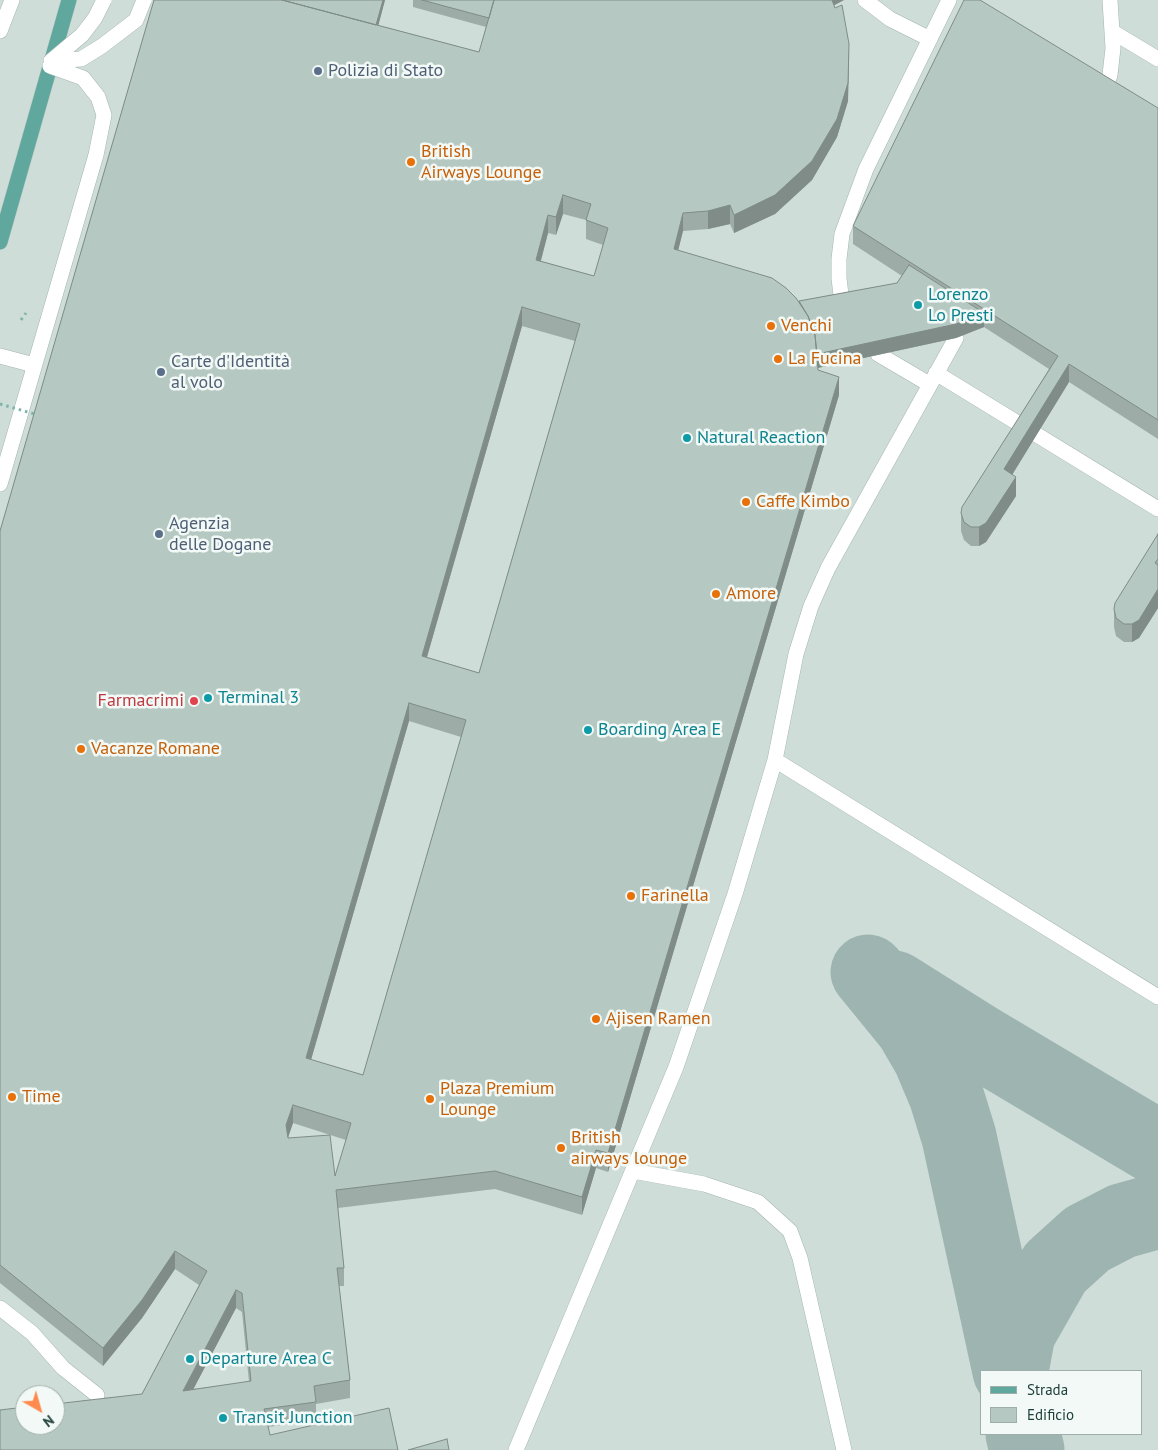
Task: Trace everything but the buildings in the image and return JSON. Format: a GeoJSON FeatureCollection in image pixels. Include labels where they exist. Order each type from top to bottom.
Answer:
{"type":"FeatureCollection","features":[{"type":"Feature","properties":{"kind":"main road"},"geometry":{"type":"LineString","coordinates":[[0,242],[69,0]]}},
{"type":"Feature","properties":{"kind":"lane"},"geometry":{"type":"LineString","coordinates":[[0,31],[12,0]]}},
{"type":"Feature","properties":{"kind":"lane"},"geometry":{"type":"LineString","coordinates":[[51,64],[82,35],[95,18],[104,0]]}},
{"type":"Feature","properties":{"kind":"lane"},"geometry":{"type":"LineString","coordinates":[[51,64],[80,59],[102,46],[136,20],[144,0]]}},
{"type":"Feature","properties":{"kind":"lane"},"geometry":{"type":"LineString","coordinates":[[865,0],[890,19],[930,38]]}},
{"type":"Feature","properties":{"kind":"lane"},"geometry":{"type":"LineString","coordinates":[[847,308],[839,278],[842,234],[866,169],[949,0]]}},
{"type":"Feature","properties":{"kind":"lane"},"geometry":{"type":"LineString","coordinates":[[1103,93],[1110,76],[1112,32],[1110,0]]}},
{"type":"Feature","properties":{"kind":"lane"},"geometry":{"type":"LineString","coordinates":[[1112,32],[1158,59]]}},
{"type":"Feature","properties":{"kind":"lane"},"geometry":{"type":"LineString","coordinates":[[0,484],[98,149],[103,120],[102,106],[98,97],[83,78],[51,64]]}},
{"type":"Feature","properties":{"kind":"lane"},"geometry":{"type":"LineString","coordinates":[[516,1450],[679,1058],[735,894],[775,760],[796,654],[811,606],[828,568],[956,338]]}},
{"type":"Feature","properties":{"kind":"lane"},"geometry":{"type":"LineString","coordinates":[[878,354],[933,378],[1158,509]]}},
{"type":"Feature","properties":{"kind":"lane"},"geometry":{"type":"LineString","coordinates":[[0,356],[34,365]]}},
{"type":"Feature","properties":{"kind":"lane"},"geometry":{"type":"LineString","coordinates":[[775,760],[1158,997]]}},
{"type":"Feature","properties":{"kind":"lane"},"geometry":{"type":"LineString","coordinates":[[633,1171],[704,1184],[758,1202],[790,1231],[800,1258],[844,1450]]}},
{"type":"Feature","properties":{"kind":"lane"},"geometry":{"type":"LineString","coordinates":[[0,1308],[32,1333],[63,1368],[97,1394]]}},
{"type":"Feature","properties":{"kind":"path"},"geometry":{"type":"LineString","coordinates":[[0,404],[40,416]]}},
{"type":"Feature","properties":{"kind":"shaded area"},"geometry":{"type":"Polygon","coordinates":[[[0,0],[1158,0],[1158,1450],[0,1450],[0,0]]]}},
{"type":"Feature","properties":{"kind":"taxiway"},"geometry":{"type":"LineString","coordinates":[[868,972],[912,1026],[930,1057],[946,1095],[959,1137],[1010,1370]]}},
{"type":"Feature","properties":{"kind":"taxiway"},"geometry":{"type":"LineString","coordinates":[[894,988],[980,1042],[1158,1148]]}},
{"type":"Feature","properties":{"kind":"taxiway"},"geometry":{"type":"LineString","coordinates":[[1011,1370],[1018,1333],[1055,1268],[1087,1239],[1122,1221],[1158,1211]]}},
{"type":"Feature","properties":{"kind":"taxiway"},"geometry":{"type":"LineString","coordinates":[[1023,1435],[1027,1450]]}},
{"type":"Feature","properties":{"kind":"place","name":"Polizia di Stato"},"geometry":{"type":"Point","coordinates":[318,71]}},
{"type":"Feature","properties":{"kind":"place","name":"British Airways Lounge"},"geometry":{"type":"Point","coordinates":[411,162]}},
{"type":"Feature","properties":{"kind":"place","name":"Lorenzo Lo Presti"},"geometry":{"type":"Point","coordinates":[918,305]}},
{"type":"Feature","properties":{"kind":"place","name":"Venchi"},"geometry":{"type":"Point","coordinates":[771,326]}},
{"type":"Feature","properties":{"kind":"place","name":"La Fucina"},"geometry":{"type":"Point","coordinates":[778,359]}},
{"type":"Feature","properties":{"kind":"place","name":"Carte d'Identità al volo"},"geometry":{"type":"Point","coordinates":[161,372]}},
{"type":"Feature","properties":{"kind":"place","name":"Natural Reaction"},"geometry":{"type":"Point","coordinates":[687,438]}},
{"type":"Feature","properties":{"kind":"place","name":"Caffe Kimbo"},"geometry":{"type":"Point","coordinates":[746,502]}},
{"type":"Feature","properties":{"kind":"place","name":"Agenzia delle Dogane"},"geometry":{"type":"Point","coordinates":[159,534]}},
{"type":"Feature","properties":{"kind":"place","name":"Amore"},"geometry":{"type":"Point","coordinates":[716,594]}},
{"type":"Feature","properties":{"kind":"place","name":"Terminal 3"},"geometry":{"type":"Point","coordinates":[208,698]}},
{"type":"Feature","properties":{"kind":"place","name":"Farmacrimi"},"geometry":{"type":"Point","coordinates":[194,701]}},
{"type":"Feature","properties":{"kind":"place","name":"Boarding Area E"},"geometry":{"type":"Point","coordinates":[588,730]}},
{"type":"Feature","properties":{"kind":"place","name":"Vacanze Romane"},"geometry":{"type":"Point","coordinates":[81,749]}},
{"type":"Feature","properties":{"kind":"place","name":"Farinella"},"geometry":{"type":"Point","coordinates":[631,896]}},
{"type":"Feature","properties":{"kind":"place","name":"Ajisen Ramen"},"geometry":{"type":"Point","coordinates":[596,1019]}},
{"type":"Feature","properties":{"kind":"place","name":"Time"},"geometry":{"type":"Point","coordinates":[12,1097]}},
{"type":"Feature","properties":{"kind":"place","name":"Plaza Premium Lounge"},"geometry":{"type":"Point","coordinates":[430,1099]}},
{"type":"Feature","properties":{"kind":"place","name":"British airways lounge"},"geometry":{"type":"Point","coordinates":[561,1148]}},
{"type":"Feature","properties":{"kind":"place","name":"Departure Area C"},"geometry":{"type":"Point","coordinates":[190,1359]}},
{"type":"Feature","properties":{"kind":"place","name":"Transit Junction"},"geometry":{"type":"Point","coordinates":[223,1418]}}]}
